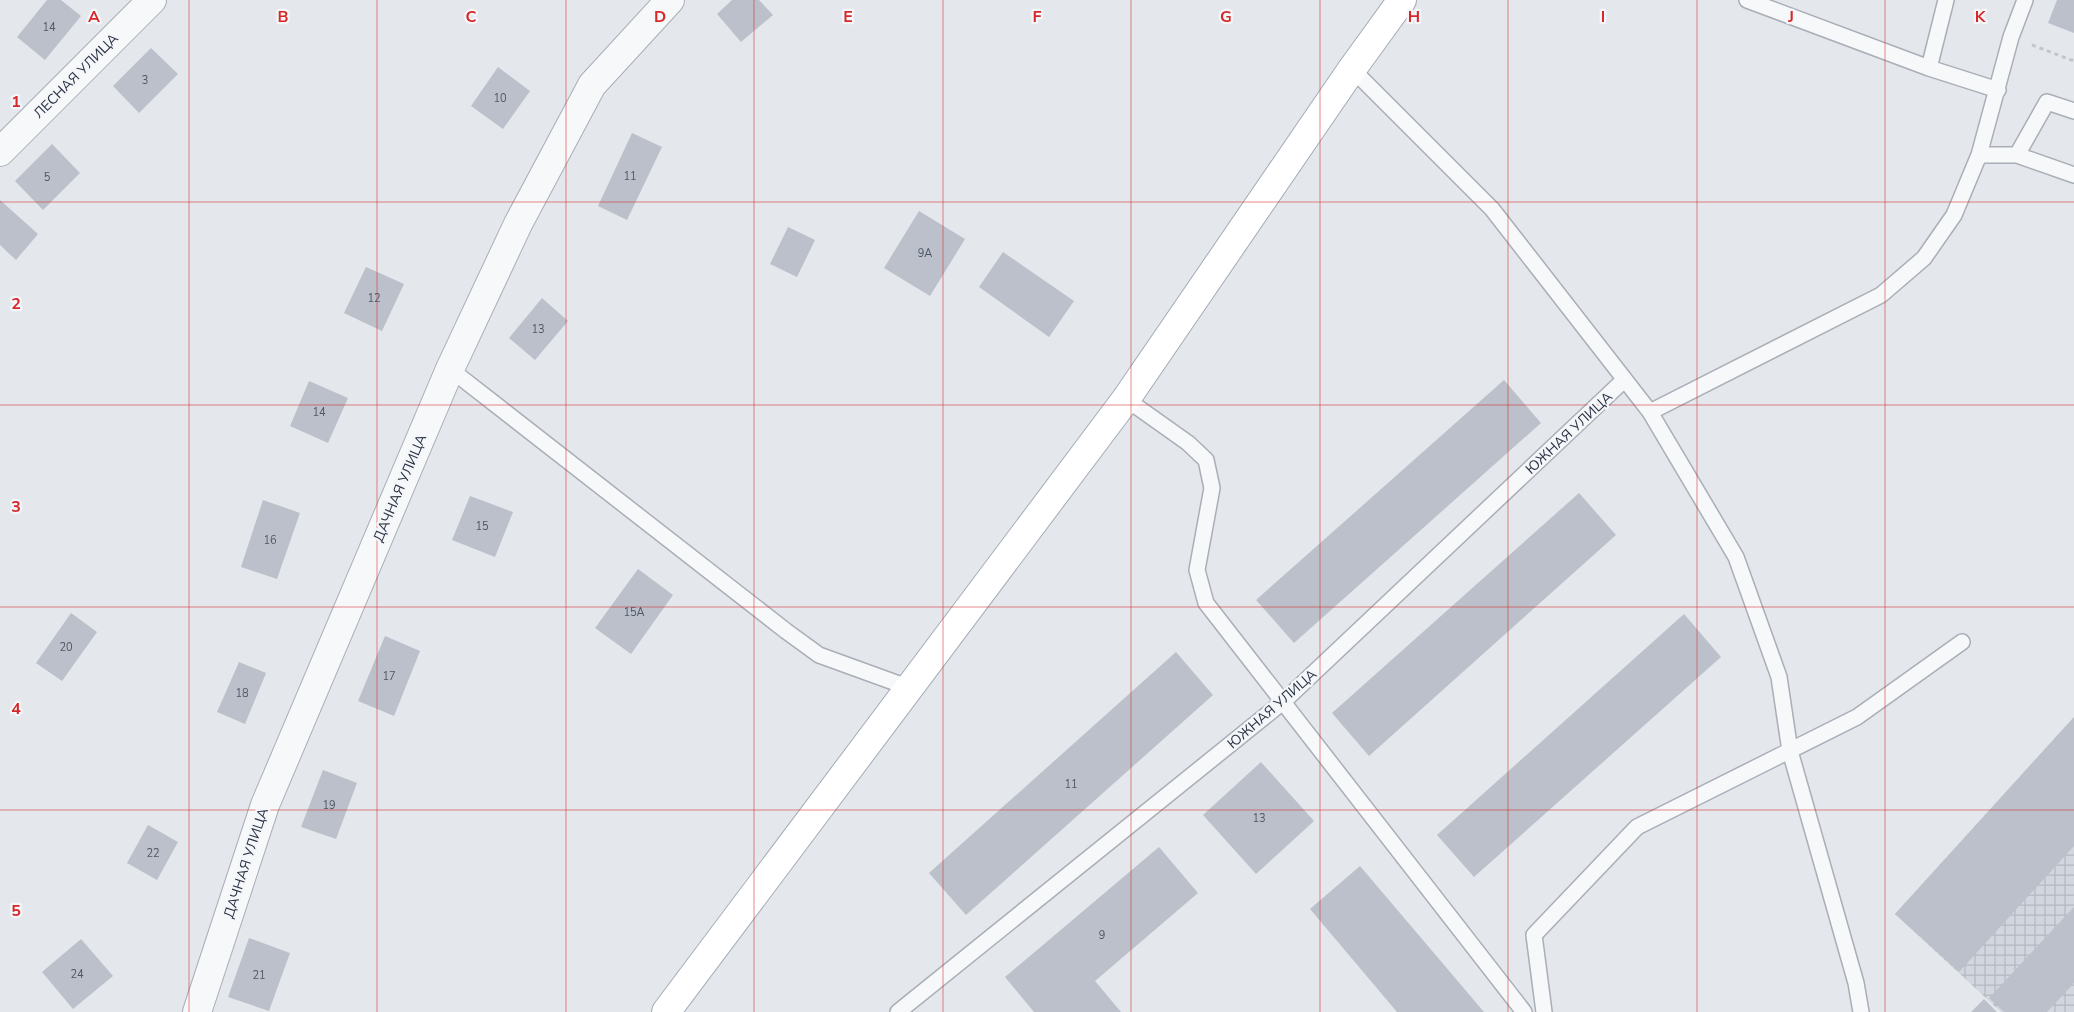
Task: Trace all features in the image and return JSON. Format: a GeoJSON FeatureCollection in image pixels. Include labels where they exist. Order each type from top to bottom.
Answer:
{"type":"FeatureCollection","features":[{"type":"Feature","properties":{"kind":"main road"},"geometry":{"type":"LineString","coordinates":[[666,1012],[1126,399],[1352,69],[1402,0]]}},
{"type":"Feature","properties":{"kind":"street","name":"ЛЕСНАЯ УЛИЦА"},"geometry":{"type":"LineString","coordinates":[[0,152],[152,0]]}},
{"type":"Feature","properties":{"kind":"street","name":"ДАЧНАЯ УЛИЦА"},"geometry":{"type":"LineString","coordinates":[[197,1012],[265,805],[450,369],[518,224],[592,85],[670,0]]}},
{"type":"Feature","properties":{"kind":"lane"},"geometry":{"type":"LineString","coordinates":[[1747,0],[1929,68],[1998,90]]}},
{"type":"Feature","properties":{"kind":"lane"},"geometry":{"type":"LineString","coordinates":[[1929,68],[1946,0]]}},
{"type":"Feature","properties":{"kind":"lane"},"geometry":{"type":"LineString","coordinates":[[1650,412],[1881,295],[1924,258],[1954,215],[1979,154],[2011,37],[2025,0]]}},
{"type":"Feature","properties":{"kind":"lane"},"geometry":{"type":"LineString","coordinates":[[1352,69],[1492,209],[1650,412],[1736,558],[1779,677],[1790,751],[1856,982],[1861,1012]]}},
{"type":"Feature","properties":{"kind":"lane"},"geometry":{"type":"LineString","coordinates":[[2018,155],[2047,102],[2074,111]]}},
{"type":"Feature","properties":{"kind":"lane"},"geometry":{"type":"LineString","coordinates":[[1979,154],[2018,155],[2074,175]]}},
{"type":"Feature","properties":{"kind":"lane"},"geometry":{"type":"LineString","coordinates":[[450,369],[819,655],[910,688]]}},
{"type":"Feature","properties":{"kind":"lane","name":"ЮЖНАЯ УЛИЦА"},"geometry":{"type":"LineString","coordinates":[[898,1012],[1284,701],[1624,380]]}},
{"type":"Feature","properties":{"kind":"lane"},"geometry":{"type":"LineString","coordinates":[[1126,399],[1188,443],[1206,460],[1212,488],[1197,570],[1206,603],[1524,1012]]}},
{"type":"Feature","properties":{"kind":"lane"},"geometry":{"type":"LineString","coordinates":[[1544,1012],[1534,936],[1637,827],[1857,717],[1962,642]]}},
{"type":"Feature","properties":{"kind":"path"},"geometry":{"type":"LineString","coordinates":[[2011,37],[2074,60]]}},
{"type":"Feature","properties":{"kind":"shaded area"},"geometry":{"type":"Polygon","coordinates":[[[2074,717],[2074,1012],[2001,1012],[1895,914],[2074,717]]]}},
{"type":"Feature","properties":{"kind":"building"},"geometry":{"type":"Polygon","coordinates":[[[47,0],[61,0],[81,16],[45,60],[17,37],[47,0]]]}},
{"type":"Feature","properties":{"kind":"building"},"geometry":{"type":"Polygon","coordinates":[[[732,0],[759,0],[773,15],[741,42],[717,14],[732,0]]]}},
{"type":"Feature","properties":{"kind":"building"},"geometry":{"type":"Polygon","coordinates":[[[2057,0],[2074,0],[2074,33],[2048,23],[2057,0]]]}},
{"type":"Feature","properties":{"kind":"building"},"geometry":{"type":"Polygon","coordinates":[[[151,48],[178,74],[139,113],[113,86],[151,48]]]}},
{"type":"Feature","properties":{"kind":"building"},"geometry":{"type":"Polygon","coordinates":[[[498,67],[530,91],[503,129],[471,106],[498,67]]]}},
{"type":"Feature","properties":{"kind":"building"},"geometry":{"type":"Polygon","coordinates":[[[632,133],[662,147],[627,220],[598,206],[632,133]]]}},
{"type":"Feature","properties":{"kind":"building"},"geometry":{"type":"Polygon","coordinates":[[[52,144],[80,173],[43,210],[15,181],[52,144]]]}},
{"type":"Feature","properties":{"kind":"building"},"geometry":{"type":"Polygon","coordinates":[[[0,200],[38,234],[16,260],[0,245],[0,200]]]}},
{"type":"Feature","properties":{"kind":"building"},"geometry":{"type":"Polygon","coordinates":[[[919,211],[965,239],[930,296],[884,268],[919,211]]]}},
{"type":"Feature","properties":{"kind":"building"},"geometry":{"type":"Polygon","coordinates":[[[788,227],[815,240],[797,277],[770,264],[788,227]]]}},
{"type":"Feature","properties":{"kind":"building"},"geometry":{"type":"Polygon","coordinates":[[[1003,252],[1074,301],[1049,337],[979,287],[1003,252]]]}},
{"type":"Feature","properties":{"kind":"building"},"geometry":{"type":"Polygon","coordinates":[[[366,267],[404,284],[382,331],[344,313],[366,267]]]}},
{"type":"Feature","properties":{"kind":"building"},"geometry":{"type":"Polygon","coordinates":[[[542,298],[568,321],[535,360],[509,338],[542,298]]]}},
{"type":"Feature","properties":{"kind":"building"},"geometry":{"type":"Polygon","coordinates":[[[1504,380],[1541,423],[1294,643],[1256,600],[1504,380]]]}},
{"type":"Feature","properties":{"kind":"building"},"geometry":{"type":"Polygon","coordinates":[[[309,381],[348,398],[328,443],[290,426],[309,381]]]}},
{"type":"Feature","properties":{"kind":"building"},"geometry":{"type":"Polygon","coordinates":[[[1579,493],[1616,535],[1369,756],[1332,713],[1579,493]]]}},
{"type":"Feature","properties":{"kind":"building"},"geometry":{"type":"Polygon","coordinates":[[[470,496],[513,512],[495,557],[452,540],[470,496]]]}},
{"type":"Feature","properties":{"kind":"building"},"geometry":{"type":"Polygon","coordinates":[[[263,500],[300,513],[277,579],[241,567],[263,500]]]}},
{"type":"Feature","properties":{"kind":"building"},"geometry":{"type":"Polygon","coordinates":[[[638,569],[673,595],[631,654],[595,628],[638,569]]]}},
{"type":"Feature","properties":{"kind":"building"},"geometry":{"type":"Polygon","coordinates":[[[71,613],[97,632],[62,681],[36,663],[71,613]]]}},
{"type":"Feature","properties":{"kind":"building"},"geometry":{"type":"Polygon","coordinates":[[[1684,614],[1721,657],[1474,877],[1437,835],[1684,614]]]}},
{"type":"Feature","properties":{"kind":"building"},"geometry":{"type":"Polygon","coordinates":[[[385,636],[420,651],[394,716],[358,701],[385,636]]]}},
{"type":"Feature","properties":{"kind":"building"},"geometry":{"type":"Polygon","coordinates":[[[1176,652],[1213,695],[966,915],[929,873],[1176,652]]]}},
{"type":"Feature","properties":{"kind":"building"},"geometry":{"type":"Polygon","coordinates":[[[239,662],[266,673],[245,724],[217,712],[239,662]]]}},
{"type":"Feature","properties":{"kind":"building"},"geometry":{"type":"Polygon","coordinates":[[[2074,717],[2074,846],[1959,972],[1895,914],[2074,717]]]}},
{"type":"Feature","properties":{"kind":"building"},"geometry":{"type":"Polygon","coordinates":[[[1261,762],[1314,821],[1256,874],[1203,815],[1261,762]]]}},
{"type":"Feature","properties":{"kind":"building"},"geometry":{"type":"Polygon","coordinates":[[[323,770],[357,783],[336,839],[301,827],[323,770]]]}},
{"type":"Feature","properties":{"kind":"building"},"geometry":{"type":"Polygon","coordinates":[[[148,825],[178,842],[157,880],[127,863],[148,825]]]}},
{"type":"Feature","properties":{"kind":"building"},"geometry":{"type":"Polygon","coordinates":[[[1159,847],[1198,893],[1095,981],[1121,1012],[1034,1012],[1005,977],[1159,847]]]}},
{"type":"Feature","properties":{"kind":"building"},"geometry":{"type":"Polygon","coordinates":[[[1360,866],[1484,1012],[1397,1012],[1310,909],[1360,866]]]}},
{"type":"Feature","properties":{"kind":"building"},"geometry":{"type":"Polygon","coordinates":[[[2074,907],[2074,983],[2047,1012],[2004,1012],[1989,998],[2074,907]]]}},
{"type":"Feature","properties":{"kind":"building"},"geometry":{"type":"Polygon","coordinates":[[[249,938],[290,953],[269,1011],[228,997],[249,938]]]}},
{"type":"Feature","properties":{"kind":"building"},"geometry":{"type":"Polygon","coordinates":[[[81,939],[113,976],[73,1009],[42,972],[81,939]]]}},
{"type":"Feature","properties":{"kind":"building"},"geometry":{"type":"Polygon","coordinates":[[[1984,999],[1997,1012],[1971,1012],[1984,999]]]}}]}
